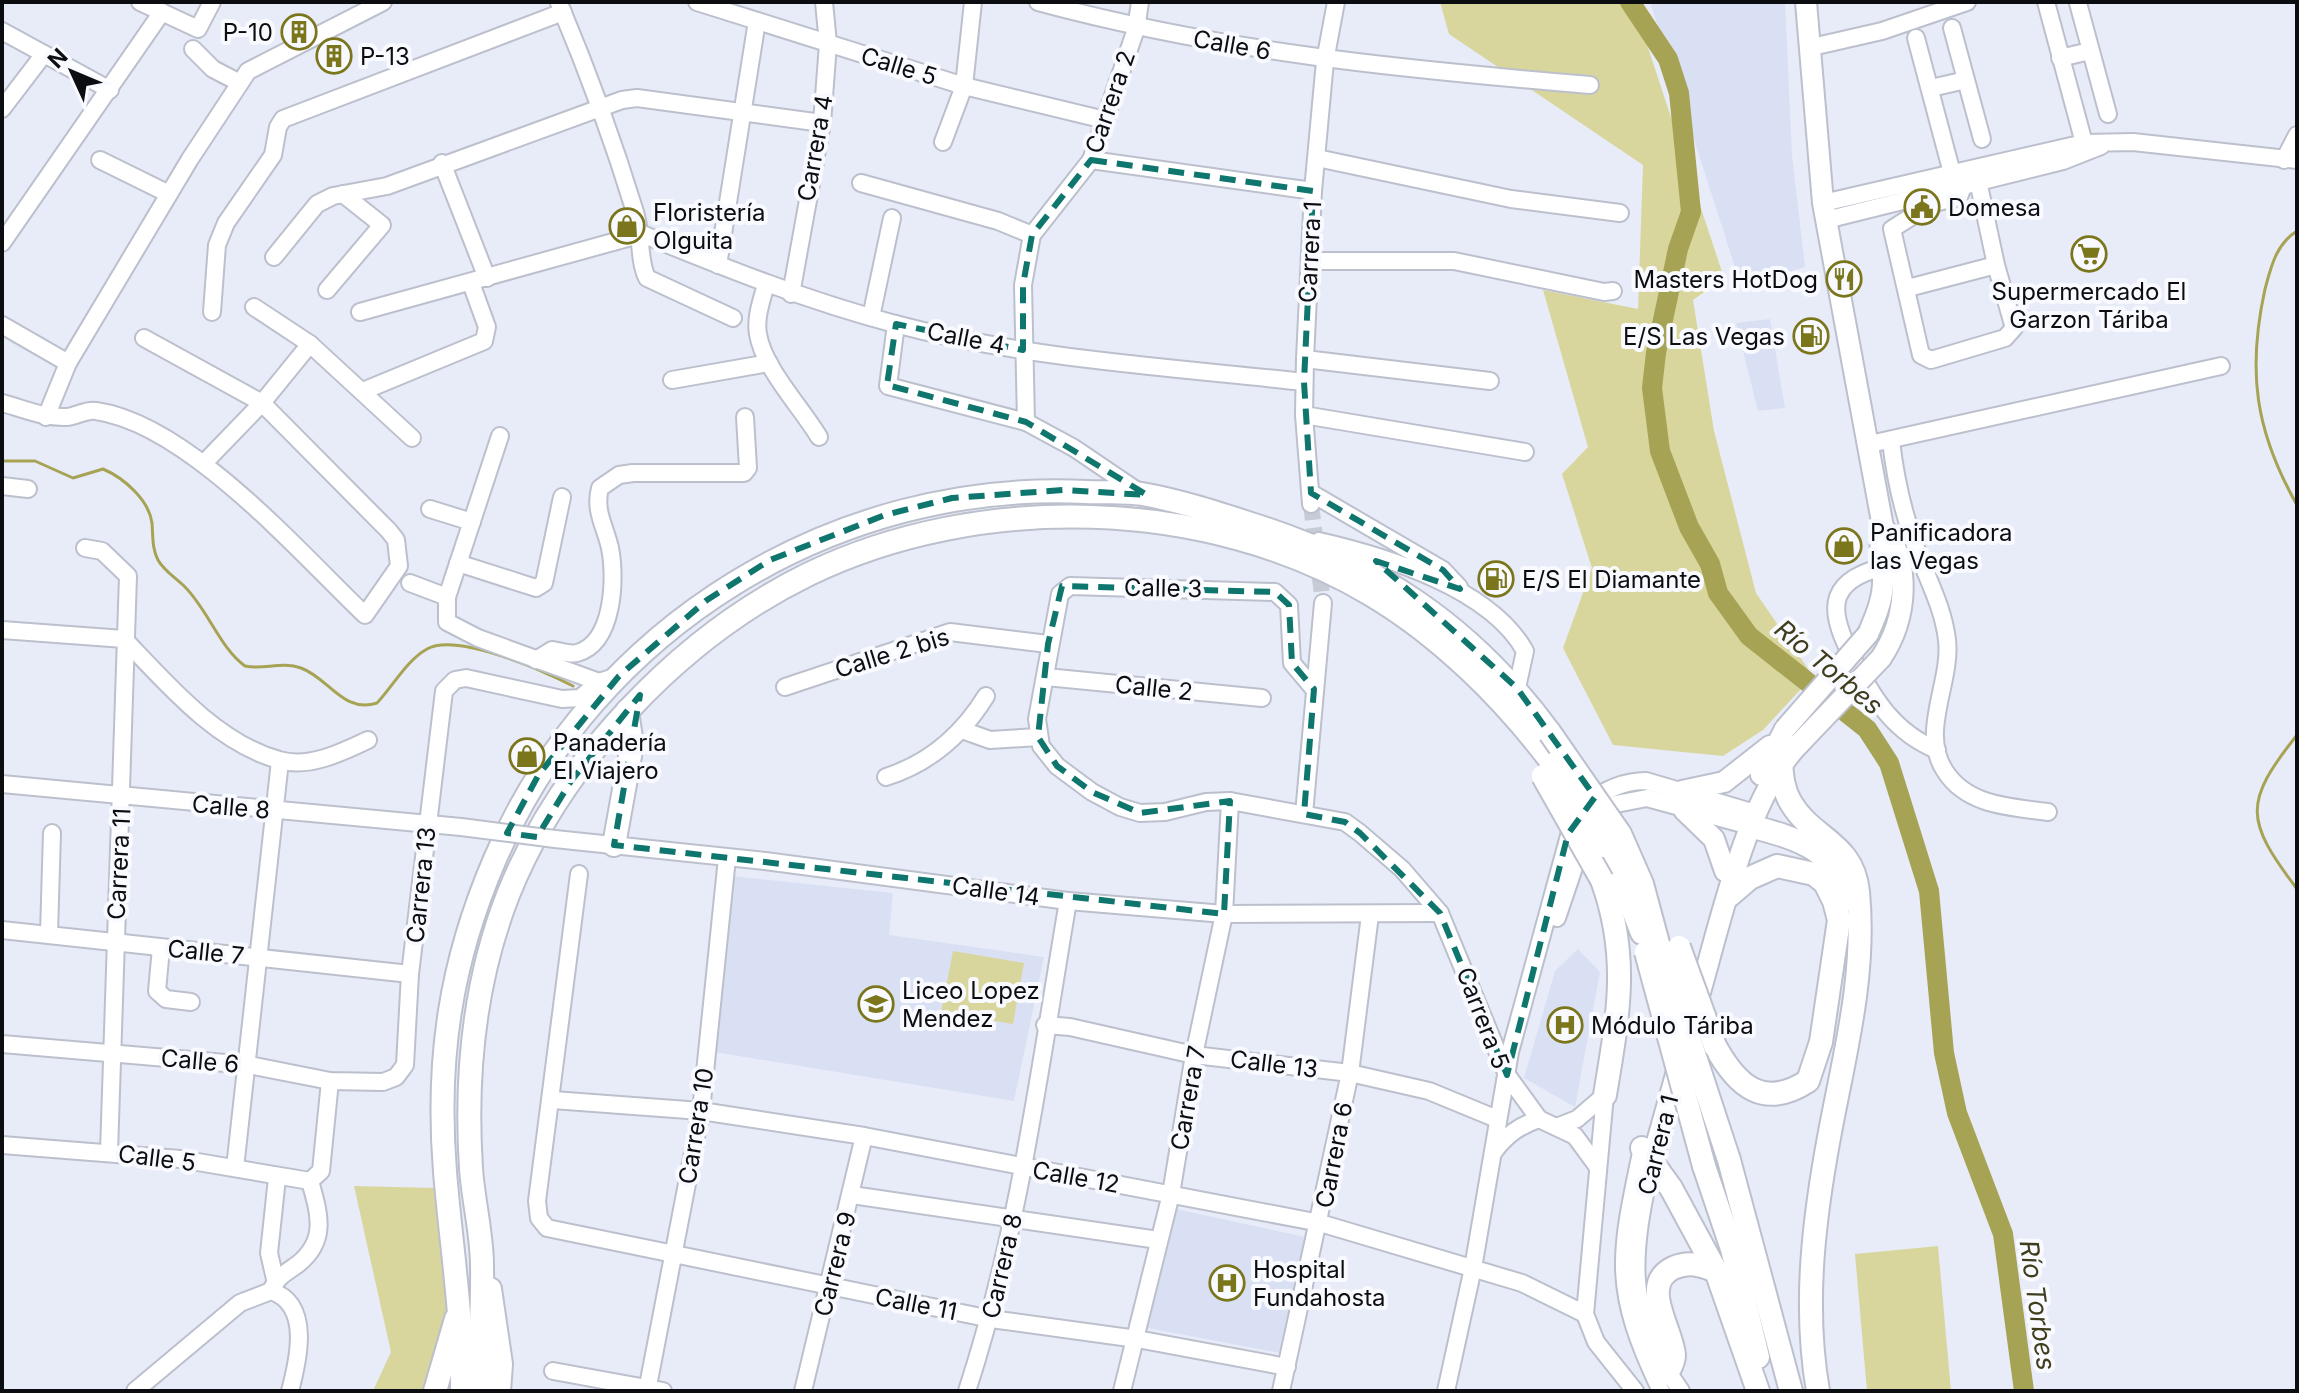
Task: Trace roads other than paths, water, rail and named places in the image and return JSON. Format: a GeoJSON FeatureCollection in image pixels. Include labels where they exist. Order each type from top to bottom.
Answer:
{"type":"FeatureCollection","features":[{"type":"Feature","properties":{"kind":"highway"},"geometry":{"type":"LineString","coordinates":[[462,1391],[445,1167],[443,1070],[450,994],[458,957],[494,860],[520,805],[609,679],[672,628],[770,560],[849,527],[952,498],[1064,490],[1140,493],[1281,533],[1376,575],[1431,609],[1511,696],[1550,733],[1612,840],[1642,884],[1729,1160],[1791,1391]]}},
{"type":"Feature","properties":{"kind":"highway"},"geometry":{"type":"LineString","coordinates":[[499,1391],[495,1310],[483,1261],[471,1169],[469,1084],[475,1020],[491,944],[510,891],[546,820],[571,781],[627,711],[696,648],[806,575],[877,548],[956,527],[1050,519],[1152,520],[1182,526],[1307,564],[1392,608],[1457,660],[1511,696],[1602,880],[1612,909],[1621,961],[1605,1095]]}},
{"type":"Feature","properties":{"kind":"highway"},"geometry":{"type":"LineString","coordinates":[[614,845],[632,745],[627,711]]}},
{"type":"Feature","properties":{"kind":"highway"},"geometry":{"type":"LineString","coordinates":[[1781,762],[1783,785],[1790,802],[1844,852],[1854,869],[1858,892],[1859,962],[1852,1035],[1830,1130],[1812,1253],[1811,1308],[1818,1391]]}},
{"type":"Feature","properties":{"kind":"highway"},"geometry":{"type":"LineString","coordinates":[[1548,770],[1612,840],[1631,903],[1661,949],[1730,1074],[1752,1090],[1774,1095],[1808,1081],[1821,1042],[1839,920],[1840,883],[1834,868],[1819,852],[1747,818]]}},
{"type":"Feature","properties":{"kind":"highway"},"geometry":{"type":"LineString","coordinates":[[1747,818],[1828,839]]}},
{"type":"Feature","properties":{"kind":"highway"},"geometry":{"type":"LineString","coordinates":[[1729,896],[1768,869],[1777,866],[1801,870],[1825,883],[1839,920]]}},
{"type":"Feature","properties":{"kind":"highway"},"geometry":{"type":"LineString","coordinates":[[1661,949],[1704,1166],[1732,1249],[1767,1391]]}},
{"type":"Feature","properties":{"kind":"highway"},"geometry":{"type":"LineString","coordinates":[[1647,1154],[1716,1271],[1758,1391]]}},
{"type":"Feature","properties":{"kind":"highway"},"geometry":{"type":"LineString","coordinates":[[479,1391],[483,1261]]}},
{"type":"Feature","properties":{"kind":"highway"},"geometry":{"type":"LineString","coordinates":[[1664,1382],[1674,1360],[1658,1299],[1660,1281],[1673,1268],[1691,1263],[1716,1271]]}},
{"type":"Feature","properties":{"kind":"highway"},"geometry":{"type":"LineString","coordinates":[[435,1391],[458,1310]]}},
{"type":"Feature","properties":{"kind":"main road"},"geometry":{"type":"LineString","coordinates":[[1647,1154],[1725,871],[1747,818],[1788,737],[1868,634],[1882,600],[1883,567],[1878,544],[1883,527],[1825,211],[1806,2]]}},
{"type":"Feature","properties":{"kind":"main road"},"geometry":{"type":"LineString","coordinates":[[1725,871],[1714,839],[1683,801],[1724,782],[1788,737],[1881,658],[1894,639],[1902,593],[1896,543],[1883,527]]}},
{"type":"Feature","properties":{"kind":"main road"},"geometry":{"type":"LineString","coordinates":[[1747,818],[1781,762],[1788,737]]}},
{"type":"Feature","properties":{"kind":"main road","name":"Carrera 1"},"geometry":{"type":"LineString","coordinates":[[1647,1154],[1729,896],[1747,818]]}},
{"type":"Feature","properties":{"kind":"street"},"geometry":{"type":"LineString","coordinates":[[140,2],[198,29],[212,2]]}},
{"type":"Feature","properties":{"kind":"street"},"geometry":{"type":"LineString","coordinates":[[46,417],[68,363],[169,194],[248,71],[383,2]]}},
{"type":"Feature","properties":{"kind":"street","name":"Calle 5"},"geometry":{"type":"LineString","coordinates":[[697,2],[964,86],[1105,120]]}},
{"type":"Feature","properties":{"kind":"street","name":"Carrera 4"},"geometry":{"type":"LineString","coordinates":[[791,294],[822,123],[828,44],[824,2]]}},
{"type":"Feature","properties":{"kind":"street"},"geometry":{"type":"LineString","coordinates":[[943,142],[964,86],[973,2]]}},
{"type":"Feature","properties":{"kind":"street","name":"Calle 6"},"geometry":{"type":"LineString","coordinates":[[1038,2],[1136,29],[1325,61],[1590,85]]}},
{"type":"Feature","properties":{"kind":"street","name":"Carrera 2"},"geometry":{"type":"LineString","coordinates":[[1026,422],[1023,285],[1032,235],[1091,160],[1136,29],[1140,2]]}},
{"type":"Feature","properties":{"kind":"street","name":"Carrera 1"},"geometry":{"type":"LineString","coordinates":[[1336,2],[1325,61],[1313,191],[1304,382],[1311,498],[1443,570],[1460,589]]}},
{"type":"Feature","properties":{"kind":"street"},"geometry":{"type":"LineString","coordinates":[[1812,47],[1882,31],[1967,2]]}},
{"type":"Feature","properties":{"kind":"street"},"geometry":{"type":"LineString","coordinates":[[2046,2],[2084,143]]}},
{"type":"Feature","properties":{"kind":"street"},"geometry":{"type":"LineString","coordinates":[[2078,3],[2108,114]]}},
{"type":"Feature","properties":{"kind":"street"},"geometry":{"type":"LineString","coordinates":[[212,312],[217,245],[226,223],[273,155],[278,127],[283,119],[561,7],[603,107],[642,234],[643,268],[647,278],[733,318]]}},
{"type":"Feature","properties":{"kind":"street"},"geometry":{"type":"LineString","coordinates":[[2,243],[162,12]]}},
{"type":"Feature","properties":{"kind":"street"},"geometry":{"type":"LineString","coordinates":[[718,265],[757,21]]}},
{"type":"Feature","properties":{"kind":"street"},"geometry":{"type":"LineString","coordinates":[[1952,28],[1982,139]]}},
{"type":"Feature","properties":{"kind":"street"},"geometry":{"type":"LineString","coordinates":[[2,31],[110,90]]}},
{"type":"Feature","properties":{"kind":"street"},"geometry":{"type":"LineString","coordinates":[[1913,197],[1914,215],[1892,229],[1921,355],[1931,360],[2010,334],[2014,321],[1916,38]]}},
{"type":"Feature","properties":{"kind":"street"},"geometry":{"type":"LineString","coordinates":[[193,49],[213,69],[240,83]]}},
{"type":"Feature","properties":{"kind":"street"},"geometry":{"type":"LineString","coordinates":[[2060,58],[2090,51]]}},
{"type":"Feature","properties":{"kind":"street"},"geometry":{"type":"LineString","coordinates":[[2,109],[44,54]]}},
{"type":"Feature","properties":{"kind":"street"},"geometry":{"type":"LineString","coordinates":[[1931,88],[1966,80]]}},
{"type":"Feature","properties":{"kind":"street"},"geometry":{"type":"LineString","coordinates":[[274,257],[317,204],[343,194],[387,186],[442,163],[637,98],[742,115],[822,123]]}},
{"type":"Feature","properties":{"kind":"street"},"geometry":{"type":"LineString","coordinates":[[1825,211],[2063,161],[2102,146],[2133,142],[2291,160],[2297,135]]}},
{"type":"Feature","properties":{"kind":"street"},"geometry":{"type":"LineString","coordinates":[[1825,211],[1913,197],[2084,143],[2102,146]]}},
{"type":"Feature","properties":{"kind":"street"},"geometry":{"type":"LineString","coordinates":[[1317,158],[1511,199],[1620,213]]}},
{"type":"Feature","properties":{"kind":"street"},"geometry":{"type":"LineString","coordinates":[[100,160],[169,194]]}},
{"type":"Feature","properties":{"kind":"street"},"geometry":{"type":"LineString","coordinates":[[1091,160],[1313,191]]}},
{"type":"Feature","properties":{"kind":"street"},"geometry":{"type":"LineString","coordinates":[[363,391],[484,341],[487,327],[479,281],[442,163]]}},
{"type":"Feature","properties":{"kind":"street"},"geometry":{"type":"LineString","coordinates":[[861,183],[998,221],[1032,235]]}},
{"type":"Feature","properties":{"kind":"street"},"geometry":{"type":"LineString","coordinates":[[327,290],[382,225],[343,194]]}},
{"type":"Feature","properties":{"kind":"street"},"geometry":{"type":"LineString","coordinates":[[871,317],[892,218]]}},
{"type":"Feature","properties":{"kind":"street"},"geometry":{"type":"LineString","coordinates":[[360,312],[642,234]]}},
{"type":"Feature","properties":{"kind":"street","name":"Calle 4"},"geometry":{"type":"LineString","coordinates":[[642,234],[791,294],[896,324],[1023,350],[1304,382]]}},
{"type":"Feature","properties":{"kind":"street"},"geometry":{"type":"LineString","coordinates":[[1311,261],[1454,261],[1604,292],[1613,291]]}},
{"type":"Feature","properties":{"kind":"street"},"geometry":{"type":"LineString","coordinates":[[1908,288],[1996,265]]}},
{"type":"Feature","properties":{"kind":"street"},"geometry":{"type":"LineString","coordinates":[[766,284],[757,318],[758,335],[769,363],[819,437]]}},
{"type":"Feature","properties":{"kind":"street"},"geometry":{"type":"LineString","coordinates":[[254,307],[310,344],[412,438]]}},
{"type":"Feature","properties":{"kind":"street"},"geometry":{"type":"LineString","coordinates":[[896,324],[888,386],[1026,422],[1074,448],[1140,493]]}},
{"type":"Feature","properties":{"kind":"street"},"geometry":{"type":"LineString","coordinates":[[2,325],[68,363]]}},
{"type":"Feature","properties":{"kind":"street"},"geometry":{"type":"LineString","coordinates":[[2,403],[46,417],[72,417],[94,410],[145,428],[205,462],[365,615],[399,566],[396,540],[262,403],[144,338]]}},
{"type":"Feature","properties":{"kind":"street"},"geometry":{"type":"LineString","coordinates":[[205,462],[262,403],[310,344]]}},
{"type":"Feature","properties":{"kind":"street"},"geometry":{"type":"LineString","coordinates":[[1305,359],[1490,381]]}},
{"type":"Feature","properties":{"kind":"street"},"geometry":{"type":"LineString","coordinates":[[672,380],[769,363]]}},
{"type":"Feature","properties":{"kind":"street"},"geometry":{"type":"LineString","coordinates":[[1870,444],[2221,366]]}},
{"type":"Feature","properties":{"kind":"street"},"geometry":{"type":"LineString","coordinates":[[1304,415],[1525,452]]}},
{"type":"Feature","properties":{"kind":"street"},"geometry":{"type":"LineString","coordinates":[[536,660],[552,650],[574,654],[588,648],[602,628],[613,595],[610,547],[596,502],[600,488],[619,475],[633,473],[744,473],[748,468],[745,417]]}},
{"type":"Feature","properties":{"kind":"street"},"geometry":{"type":"LineString","coordinates":[[500,436],[447,597],[445,616],[451,627],[536,660],[609,679]]}},
{"type":"Feature","properties":{"kind":"street"},"geometry":{"type":"LineString","coordinates":[[1891,441],[1901,501],[1935,594],[1948,642],[1944,684],[1935,722],[1942,768],[1954,784],[1972,796],[1998,805],[2048,812]]}},
{"type":"Feature","properties":{"kind":"street"},"geometry":{"type":"LineString","coordinates":[[2,486],[28,489]]}},
{"type":"Feature","properties":{"kind":"street"},"geometry":{"type":"LineString","coordinates":[[458,563],[536,588],[544,583],[562,497]]}},
{"type":"Feature","properties":{"kind":"street"},"geometry":{"type":"LineString","coordinates":[[430,509],[472,522]]}},
{"type":"Feature","properties":{"kind":"street"},"geometry":{"type":"LineString","coordinates":[[1281,533],[1344,547],[1460,589],[1517,637],[1525,651],[1511,696]]}},
{"type":"Feature","properties":{"kind":"street","name":"Carrera 11"},"geometry":{"type":"LineString","coordinates":[[85,548],[102,551],[128,576],[109,1152]]}},
{"type":"Feature","properties":{"kind":"street"},"geometry":{"type":"LineString","coordinates":[[1883,567],[1854,576],[1845,584],[1835,608],[1837,624],[1873,697],[1905,734],[1937,750]]}},
{"type":"Feature","properties":{"kind":"street"},"geometry":{"type":"LineString","coordinates":[[410,583],[447,597]]}},
{"type":"Feature","properties":{"kind":"street","name":"Calle 3"},"geometry":{"type":"LineString","coordinates":[[1038,737],[1037,719],[1046,677],[1048,644],[1060,594],[1070,586],[1275,592],[1289,605],[1292,663],[1314,689]]}},
{"type":"Feature","properties":{"kind":"street"},"geometry":{"type":"LineString","coordinates":[[1304,814],[1323,603]]}},
{"type":"Feature","properties":{"kind":"street"},"geometry":{"type":"LineString","coordinates":[[2,630],[124,639],[184,703],[230,736],[280,761],[327,757],[368,740]]}},
{"type":"Feature","properties":{"kind":"street","name":"Calle 2 bis"},"geometry":{"type":"LineString","coordinates":[[785,687],[950,632],[1048,644]]}},
{"type":"Feature","properties":{"kind":"street","name":"Calle 2"},"geometry":{"type":"LineString","coordinates":[[1046,677],[1262,698]]}},
{"type":"Feature","properties":{"kind":"street","name":"Carrera 13"},"geometry":{"type":"LineString","coordinates":[[396,1077],[405,1065],[410,974],[444,691],[455,680],[466,678],[562,699],[580,698],[609,679]]}},
{"type":"Feature","properties":{"kind":"street"},"geometry":{"type":"LineString","coordinates":[[886,777],[910,769],[962,730],[986,696]]}},
{"type":"Feature","properties":{"kind":"street"},"geometry":{"type":"LineString","coordinates":[[962,730],[990,740],[1038,737]]}},
{"type":"Feature","properties":{"kind":"street","name":"Carrera 5"},"geometry":{"type":"LineString","coordinates":[[1038,737],[1057,766],[1120,807],[1140,813],[1230,801],[1345,822],[1402,869],[1440,913],[1507,1075],[1473,1268],[1446,1391]]}},
{"type":"Feature","properties":{"kind":"street"},"geometry":{"type":"LineString","coordinates":[[235,1168],[249,1065],[280,761]]}},
{"type":"Feature","properties":{"kind":"street","name":"Calle 8"},"geometry":{"type":"LineString","coordinates":[[2,784],[123,798],[461,827],[555,839]]}},
{"type":"Feature","properties":{"kind":"street"},"geometry":{"type":"LineString","coordinates":[[1597,1166],[1575,1136],[1539,1119],[1507,1075],[1519,1056],[1581,841],[1595,821],[1616,804],[1647,798],[1683,801],[1747,818]]}},
{"type":"Feature","properties":{"kind":"street","name":"Carrera 7"},"geometry":{"type":"LineString","coordinates":[[1122,1391],[1171,1194],[1194,1055],[1224,914],[1230,801]]}},
{"type":"Feature","properties":{"kind":"street"},"geometry":{"type":"LineString","coordinates":[[49,933],[52,833]]}},
{"type":"Feature","properties":{"kind":"street","name":"Calle 14"},"geometry":{"type":"LineString","coordinates":[[555,839],[1068,901],[1224,914],[1440,913]]}},
{"type":"Feature","properties":{"kind":"street","name":"Carrera 10"},"geometry":{"type":"LineString","coordinates":[[653,1390],[701,1111],[727,858]]}},
{"type":"Feature","properties":{"kind":"street"},"geometry":{"type":"LineString","coordinates":[[553,1100],[579,874]]}},
{"type":"Feature","properties":{"kind":"street","name":"Carrera 8"},"geometry":{"type":"LineString","coordinates":[[967,1391],[991,1319],[1015,1221],[1045,1025],[1068,901]]}},
{"type":"Feature","properties":{"kind":"street","name":"Carrera 6"},"geometry":{"type":"LineString","coordinates":[[1286,1390],[1287,1367],[1350,1073],[1370,915]]}},
{"type":"Feature","properties":{"kind":"street","name":"Calle 7"},"geometry":{"type":"LineString","coordinates":[[2,930],[410,974]]}},
{"type":"Feature","properties":{"kind":"street"},"geometry":{"type":"LineString","coordinates":[[161,948],[157,991],[166,999],[191,1002]]}},
{"type":"Feature","properties":{"kind":"street","name":"Calle 13"},"geometry":{"type":"LineString","coordinates":[[1045,1025],[1070,1027],[1194,1055],[1350,1073],[1429,1091],[1497,1119]]}},
{"type":"Feature","properties":{"kind":"street","name":"Calle 6"},"geometry":{"type":"LineString","coordinates":[[2,1044],[249,1065],[330,1081],[383,1082],[396,1077]]}},
{"type":"Feature","properties":{"kind":"street"},"geometry":{"type":"LineString","coordinates":[[135,1391],[240,1303],[273,1285],[300,1262],[320,1233],[321,1219],[310,1181],[321,1171],[330,1081]]}},
{"type":"Feature","properties":{"kind":"street"},"geometry":{"type":"LineString","coordinates":[[1559,1126],[1585,1114],[1605,1095]]}},
{"type":"Feature","properties":{"kind":"street"},"geometry":{"type":"LineString","coordinates":[[1605,1095],[1585,1314],[1596,1342],[1635,1391]]}},
{"type":"Feature","properties":{"kind":"street","name":"Calle 12"},"geometry":{"type":"LineString","coordinates":[[553,1100],[701,1111],[864,1136],[1320,1223],[1522,1283],[1585,1314]]}},
{"type":"Feature","properties":{"kind":"street","name":"Calle 11"},"geometry":{"type":"LineString","coordinates":[[553,1100],[537,1201],[539,1218],[547,1228],[991,1319],[1137,1339],[1287,1367]]}},
{"type":"Feature","properties":{"kind":"street"},"geometry":{"type":"LineString","coordinates":[[1492,1155],[1503,1138],[1520,1126],[1539,1119]]}},
{"type":"Feature","properties":{"kind":"street","name":"Carrera 9"},"geometry":{"type":"LineString","coordinates":[[803,1391],[864,1136]]}},
{"type":"Feature","properties":{"kind":"street","name":"Calle 5"},"geometry":{"type":"LineString","coordinates":[[2,1145],[109,1152],[310,1181]]}},
{"type":"Feature","properties":{"kind":"street","name":"Carrera 1"},"geometry":{"type":"LineString","coordinates":[[1647,1154],[1623,1234],[1622,1276],[1631,1325],[1664,1382],[1681,1391]]}},
{"type":"Feature","properties":{"kind":"street"},"geometry":{"type":"LineString","coordinates":[[277,1178],[269,1253],[273,1285],[289,1304],[297,1322],[298,1362],[290,1391]]}},
{"type":"Feature","properties":{"kind":"street"},"geometry":{"type":"LineString","coordinates":[[852,1195],[1158,1240]]}},
{"type":"Feature","properties":{"kind":"street"},"geometry":{"type":"LineString","coordinates":[[553,1371],[653,1390]]}},
{"type":"Feature","properties":{"kind":"waterway","name":"Río Torbes"},"geometry":{"type":"LineString","coordinates":[[1630,2],[1668,59],[1679,93],[1691,212],[1678,249],[1656,353],[1652,388],[1660,451],[1689,527],[1710,564],[1718,593],[1749,636],[1867,729],[1889,763],[1929,891],[1944,1053],[1957,1113],[2003,1234],[2024,1391]]}},
{"type":"Feature","properties":{"kind":"waterway"},"geometry":{"type":"LineString","coordinates":[[2297,231],[2284,242],[2275,257],[2265,289],[2256,347],[2258,400],[2264,426],[2272,452],[2297,505]]}},
{"type":"Feature","properties":{"kind":"waterway"},"geometry":{"type":"LineString","coordinates":[[2,461],[35,461],[73,478],[103,469],[127,484],[141,498],[150,514],[158,560],[193,596],[228,649],[245,666],[287,665],[301,668],[345,699],[365,705],[377,703],[407,666],[427,649],[441,645],[458,646],[500,656],[573,686]]}},
{"type":"Feature","properties":{"kind":"waterway"},"geometry":{"type":"LineString","coordinates":[[2297,735],[2267,778],[2257,812],[2267,845],[2297,889]]}},
{"type":"Feature","properties":{"kind":"tunnel"},"geometry":{"type":"LineString","coordinates":[[1311,504],[1323,603]]}},
{"type":"Feature","properties":{"kind":"place","name":"P-10"},"geometry":{"type":"Point","coordinates":[299,32]}},
{"type":"Feature","properties":{"kind":"place","name":"P-13"},"geometry":{"type":"Point","coordinates":[334,56]}},
{"type":"Feature","properties":{"kind":"place","name":"Domesa"},"geometry":{"type":"Point","coordinates":[1922,207]}},
{"type":"Feature","properties":{"kind":"place","name":"Floristería Olguita"},"geometry":{"type":"Point","coordinates":[627,226]}},
{"type":"Feature","properties":{"kind":"place","name":"Supermercado El Garzon Táriba"},"geometry":{"type":"Point","coordinates":[2089,254]}},
{"type":"Feature","properties":{"kind":"place","name":"Masters HotDog"},"geometry":{"type":"Point","coordinates":[1844,279]}},
{"type":"Feature","properties":{"kind":"place","name":"E/S Las Vegas"},"geometry":{"type":"Point","coordinates":[1811,336]}},
{"type":"Feature","properties":{"kind":"place","name":"Panificadora las Vegas"},"geometry":{"type":"Point","coordinates":[1844,546]}},
{"type":"Feature","properties":{"kind":"place","name":"E/S El Diamante"},"geometry":{"type":"Point","coordinates":[1496,579]}},
{"type":"Feature","properties":{"kind":"place","name":"Panadería El Viajero"},"geometry":{"type":"Point","coordinates":[527,756]}},
{"type":"Feature","properties":{"kind":"place","name":"Liceo Lopez Mendez"},"geometry":{"type":"Point","coordinates":[876,1004]}},
{"type":"Feature","properties":{"kind":"place","name":"Módulo Táriba"},"geometry":{"type":"Point","coordinates":[1565,1025]}},
{"type":"Feature","properties":{"kind":"place","name":"Hospital Fundahosta"},"geometry":{"type":"Point","coordinates":[1227,1283]}}]}
